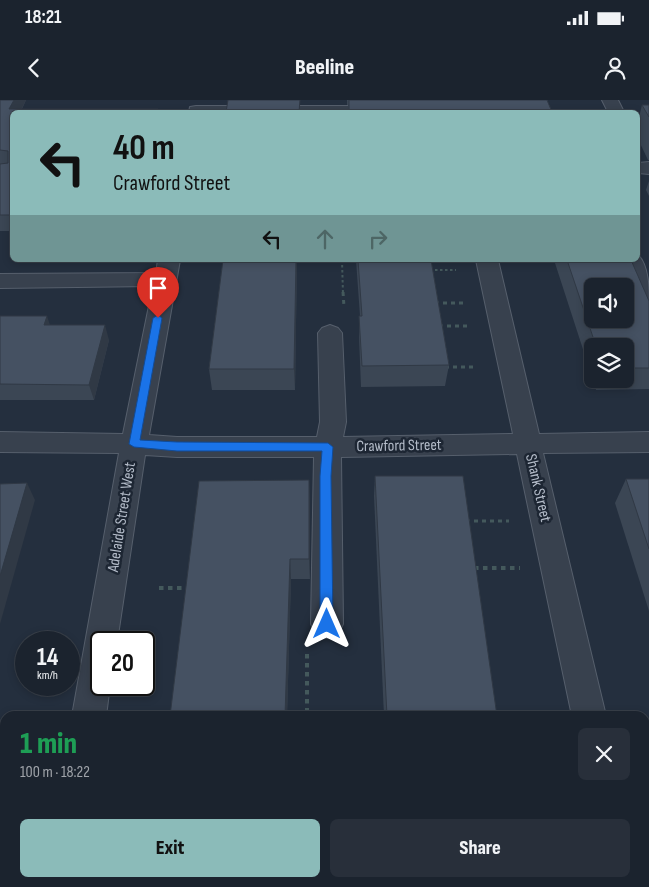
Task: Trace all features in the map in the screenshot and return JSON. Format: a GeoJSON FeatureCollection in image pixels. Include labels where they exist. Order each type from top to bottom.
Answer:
{"type":"FeatureCollection","features":[{"type":"Feature","properties":{"kind":"street"},"geometry":{"type":"LineString","coordinates":[[197,108],[335,110]]}},
{"type":"Feature","properties":{"kind":"street","name":"Shank Street"},"geometry":{"type":"LineString","coordinates":[[486,262],[588,711]]}},
{"type":"Feature","properties":{"kind":"street"},"geometry":{"type":"LineString","coordinates":[[633,262],[649,299]]}},
{"type":"Feature","properties":{"kind":"street"},"geometry":{"type":"LineString","coordinates":[[0,281],[167,269]]}},
{"type":"Feature","properties":{"kind":"street","name":"Adelaide Street West"},"geometry":{"type":"LineString","coordinates":[[90,711],[134,444],[167,269]]}},
{"type":"Feature","properties":{"kind":"street"},"geometry":{"type":"LineString","coordinates":[[327,624],[326,476],[328,447],[333,422],[330,334]]}},
{"type":"Feature","properties":{"kind":"street","name":"Crawford Street"},"geometry":{"type":"LineString","coordinates":[[0,442],[103,442],[177,446],[328,447],[649,442]]}},
{"type":"Feature","properties":{"kind":"path"},"geometry":{"type":"LineString","coordinates":[[342,262],[344,308]]}},
{"type":"Feature","properties":{"kind":"path"},"geometry":{"type":"LineString","coordinates":[[427,270],[462,270]]}},
{"type":"Feature","properties":{"kind":"path"},"geometry":{"type":"LineString","coordinates":[[432,304],[469,303]]}},
{"type":"Feature","properties":{"kind":"path"},"geometry":{"type":"LineString","coordinates":[[433,326],[473,326]]}},
{"type":"Feature","properties":{"kind":"path"},"geometry":{"type":"LineString","coordinates":[[442,367],[482,367]]}},
{"type":"Feature","properties":{"kind":"path"},"geometry":{"type":"LineString","coordinates":[[462,521],[510,522]]}},
{"type":"Feature","properties":{"kind":"path"},"geometry":{"type":"LineString","coordinates":[[469,568],[521,568]]}},
{"type":"Feature","properties":{"kind":"path"},"geometry":{"type":"LineString","coordinates":[[159,588],[193,588]]}},
{"type":"Feature","properties":{"kind":"path"},"geometry":{"type":"LineString","coordinates":[[307,711],[308,653]]}},
{"type":"Feature","properties":{"kind":"building"},"geometry":{"type":"Polygon","coordinates":[[[0,100],[14,100],[9,109],[158,109],[10,110],[10,215],[0,215],[0,164],[8,163],[8,151],[0,150],[0,100]]]}},
{"type":"Feature","properties":{"kind":"building"},"geometry":{"type":"Polygon","coordinates":[[[228,100],[300,100],[299,110],[226,110],[228,100]]]}},
{"type":"Feature","properties":{"kind":"building"},"geometry":{"type":"Polygon","coordinates":[[[349,100],[547,100],[551,110],[349,110],[349,100]]]}},
{"type":"Feature","properties":{"kind":"building"},"geometry":{"type":"Polygon","coordinates":[[[642,105],[649,105],[649,117],[642,105]]]}},
{"type":"Feature","properties":{"kind":"building"},"geometry":{"type":"Polygon","coordinates":[[[223,262],[296,262],[294,369],[209,369],[223,262]]]}},
{"type":"Feature","properties":{"kind":"building"},"geometry":{"type":"Polygon","coordinates":[[[358,262],[431,262],[449,365],[362,366],[359,316],[362,316],[358,262]]]}},
{"type":"Feature","properties":{"kind":"building"},"geometry":{"type":"Polygon","coordinates":[[[568,262],[632,262],[649,301],[649,368],[634,368],[634,338],[593,338],[590,328],[634,328],[634,278],[584,278],[584,310],[568,262]]]}},
{"type":"Feature","properties":{"kind":"building"},"geometry":{"type":"Polygon","coordinates":[[[0,316],[47,316],[44,325],[105,325],[89,385],[0,384],[0,316]]]}},
{"type":"Feature","properties":{"kind":"building"},"geometry":{"type":"Polygon","coordinates":[[[375,476],[463,476],[496,711],[387,711],[375,476]]]}},
{"type":"Feature","properties":{"kind":"building"},"geometry":{"type":"Polygon","coordinates":[[[626,479],[649,479],[649,549],[626,479]]]}},
{"type":"Feature","properties":{"kind":"building"},"geometry":{"type":"Polygon","coordinates":[[[309,480],[309,559],[290,559],[285,711],[171,711],[199,481],[309,480]]]}},
{"type":"Feature","properties":{"kind":"building"},"geometry":{"type":"Polygon","coordinates":[[[27,483],[0,576],[0,484],[27,483]]]}},
{"type":"Feature","properties":{"kind":"route"},"geometry":{"type":"LineString","coordinates":[[158,318],[134,444],[328,447],[326,476],[327,624]]}}]}
